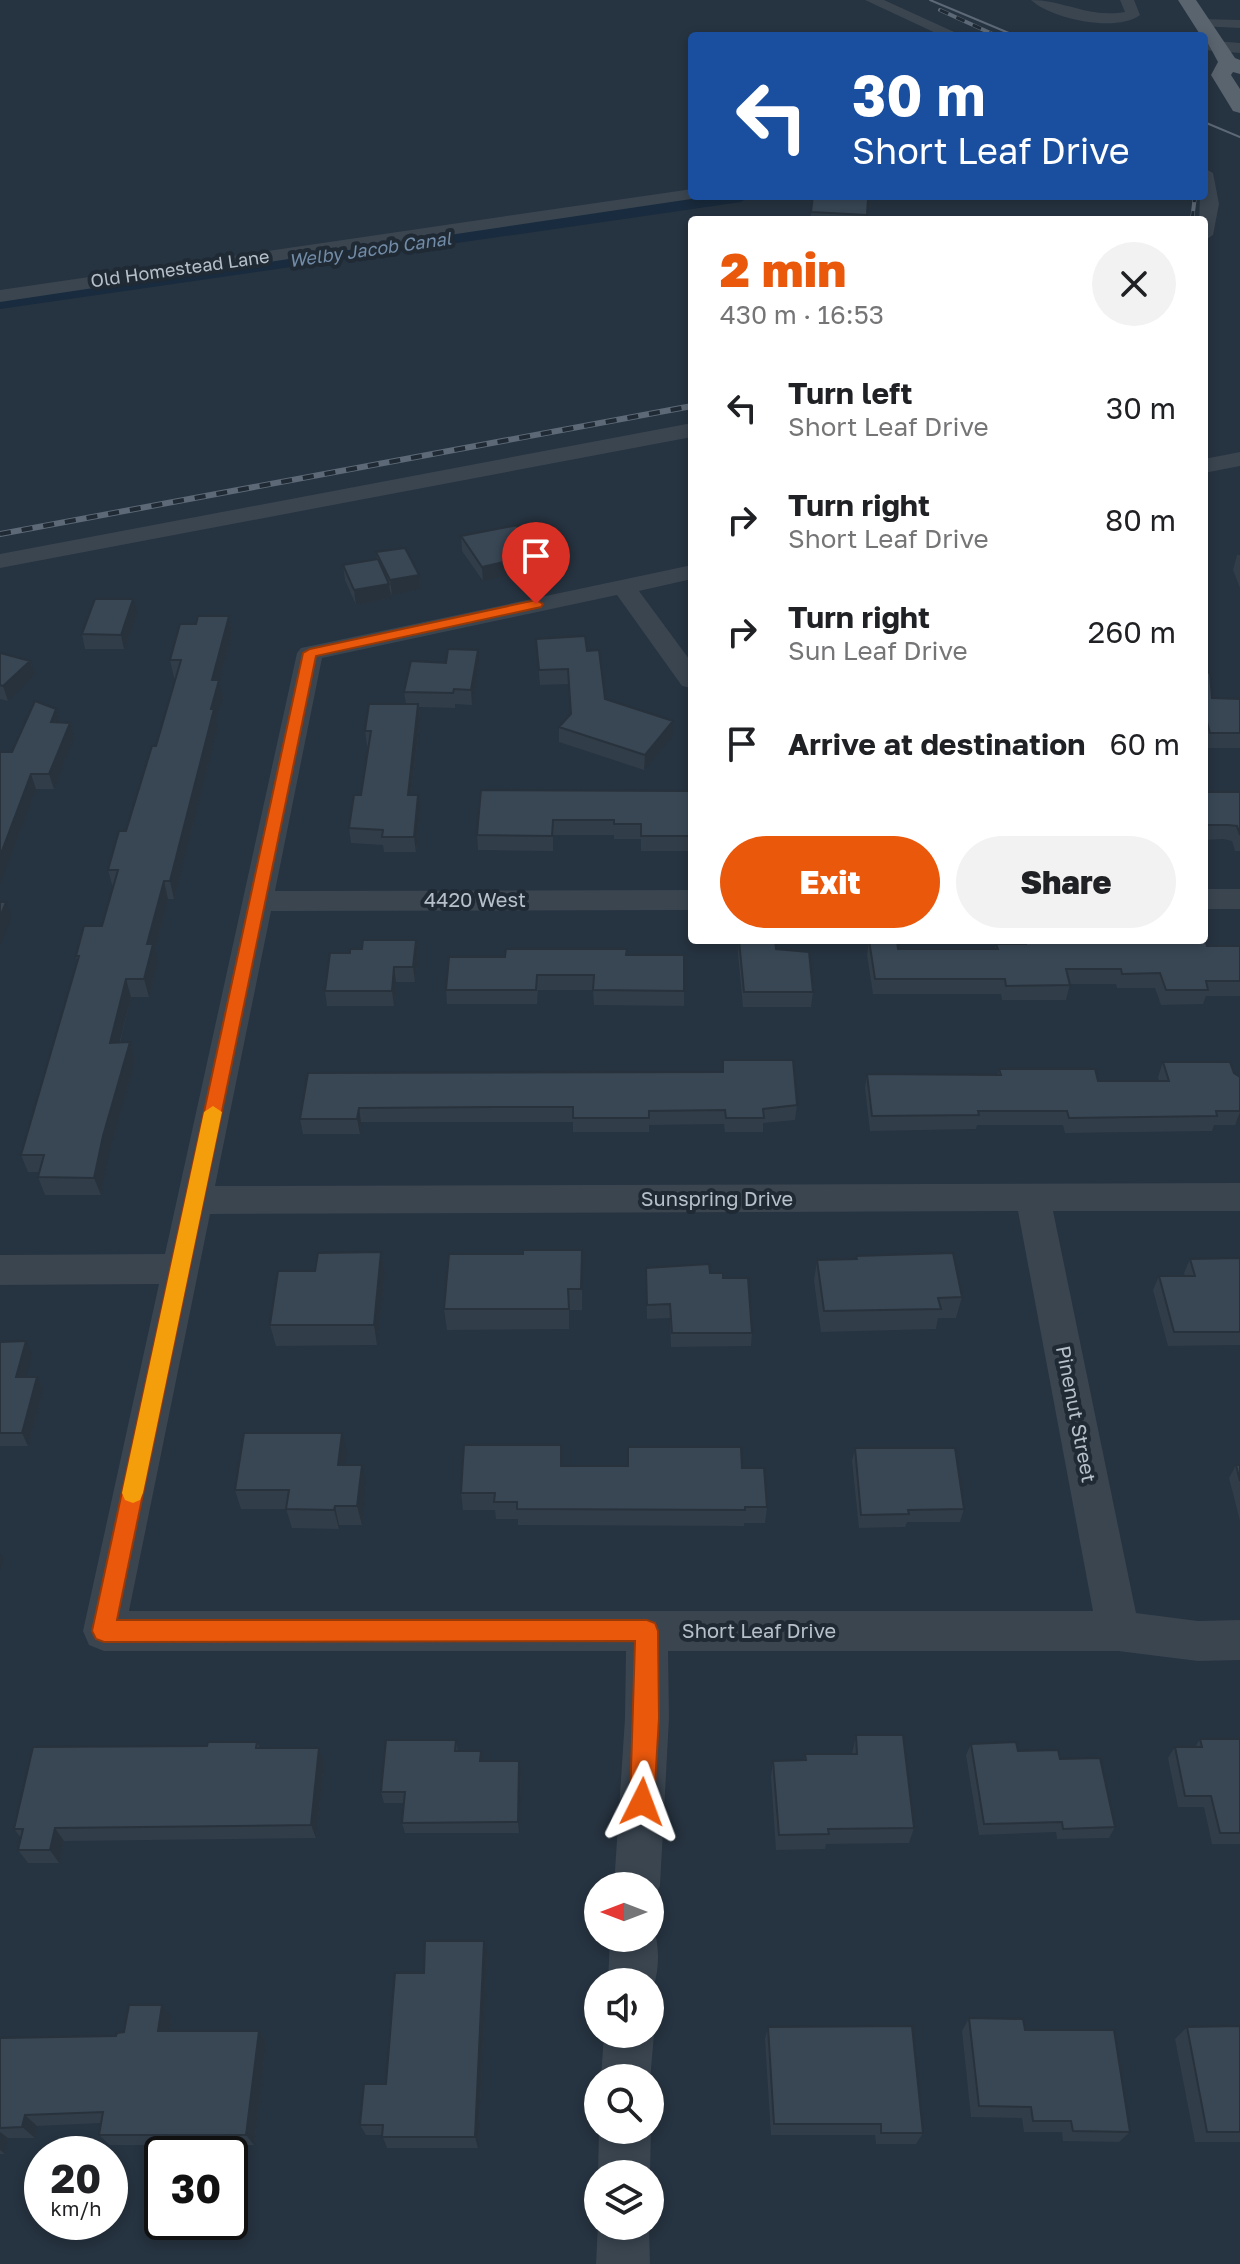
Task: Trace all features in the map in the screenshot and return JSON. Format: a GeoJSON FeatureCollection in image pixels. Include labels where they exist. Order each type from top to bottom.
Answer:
{"type":"FeatureCollection","features":[{"type":"Feature","properties":{"kind":"main road"},"geometry":{"type":"LineString","coordinates":[[1187,0],[1226,54],[1221,75],[1240,107]]}},
{"type":"Feature","properties":{"kind":"street"},"geometry":{"type":"LineString","coordinates":[[872,0],[946,32]]}},
{"type":"Feature","properties":{"kind":"street"},"geometry":{"type":"LineString","coordinates":[[1038,0],[1117,32]]}},
{"type":"Feature","properties":{"kind":"street"},"geometry":{"type":"LineString","coordinates":[[1073,0],[1085,9],[1106,10],[1123,7],[1124,0]]}},
{"type":"Feature","properties":{"kind":"street"},"geometry":{"type":"LineString","coordinates":[[1086,19],[1118,19],[1133,15],[1124,0]]}},
{"type":"Feature","properties":{"kind":"street"},"geometry":{"type":"LineString","coordinates":[[1203,23],[1240,24]]}},
{"type":"Feature","properties":{"kind":"street"},"geometry":{"type":"LineString","coordinates":[[1206,216],[1208,189]]}},
{"type":"Feature","properties":{"kind":"street","name":"Old Homestead Lane"},"geometry":{"type":"LineString","coordinates":[[0,296],[688,195]]}},
{"type":"Feature","properties":{"kind":"street"},"geometry":{"type":"LineString","coordinates":[[0,561],[688,431]]}},
{"type":"Feature","properties":{"kind":"street"},"geometry":{"type":"LineString","coordinates":[[1208,465],[1240,459]]}},
{"type":"Feature","properties":{"kind":"street"},"geometry":{"type":"LineString","coordinates":[[688,573],[623,586],[688,676]]}},
{"type":"Feature","properties":{"kind":"street","name":"Short Leaf Drive"},"geometry":{"type":"LineString","coordinates":[[623,586],[310,653],[104,1631],[1118,1631],[1198,1641],[1240,1640]]}},
{"type":"Feature","properties":{"kind":"street"},"geometry":{"type":"LineString","coordinates":[[1208,899],[1240,899]]}},
{"type":"Feature","properties":{"kind":"street","name":"4420 West"},"geometry":{"type":"LineString","coordinates":[[257,901],[688,900]]}},
{"type":"Feature","properties":{"kind":"street","name":"Sunspring Drive"},"geometry":{"type":"LineString","coordinates":[[194,1200],[1240,1197]]}},
{"type":"Feature","properties":{"kind":"street","name":"Pinenut Street"},"geometry":{"type":"LineString","coordinates":[[1033,1198],[1118,1631]]}},
{"type":"Feature","properties":{"kind":"street"},"geometry":{"type":"LineString","coordinates":[[0,1270],[180,1269]]}},
{"type":"Feature","properties":{"kind":"street"},"geometry":{"type":"LineString","coordinates":[[638,1872],[647,1718],[647,1631]]}},
{"type":"Feature","properties":{"kind":"street"},"geometry":{"type":"LineString","coordinates":[[623,2240],[623,2264]]}},
{"type":"Feature","properties":{"kind":"building"},"geometry":{"type":"Polygon","coordinates":[[[812,200],[868,200],[867,215],[811,212],[812,200]]]}},
{"type":"Feature","properties":{"kind":"building"},"geometry":{"type":"Polygon","coordinates":[[[518,525],[512,554],[509,555],[512,560],[482,567],[461,536],[518,525]]]}},
{"type":"Feature","properties":{"kind":"building"},"geometry":{"type":"Polygon","coordinates":[[[405,548],[419,575],[390,580],[376,552],[405,548]]]}},
{"type":"Feature","properties":{"kind":"building"},"geometry":{"type":"Polygon","coordinates":[[[378,559],[389,584],[354,590],[343,565],[378,559]]]}},
{"type":"Feature","properties":{"kind":"building"},"geometry":{"type":"Polygon","coordinates":[[[95,599],[133,599],[121,635],[82,634],[95,599]]]}},
{"type":"Feature","properties":{"kind":"building"},"geometry":{"type":"Polygon","coordinates":[[[198,616],[229,616],[212,680],[219,680],[211,709],[214,709],[170,881],[164,881],[147,944],[153,944],[144,979],[126,979],[110,1043],[130,1042],[94,1178],[38,1177],[44,1155],[21,1155],[79,956],[76,956],[84,926],[102,926],[118,870],[108,870],[119,831],[126,831],[152,746],[156,746],[181,660],[170,660],[180,624],[196,624],[198,616]]]}},
{"type":"Feature","properties":{"kind":"building"},"geometry":{"type":"Polygon","coordinates":[[[585,636],[587,651],[599,650],[605,699],[673,721],[645,755],[559,727],[571,714],[568,669],[539,670],[536,639],[585,636]]]}},
{"type":"Feature","properties":{"kind":"building"},"geometry":{"type":"Polygon","coordinates":[[[448,649],[478,650],[471,690],[454,689],[453,693],[404,692],[411,661],[446,663],[448,649]]]}},
{"type":"Feature","properties":{"kind":"building"},"geometry":{"type":"Polygon","coordinates":[[[0,653],[30,661],[3,686],[0,685],[0,653]]]}},
{"type":"Feature","properties":{"kind":"building"},"geometry":{"type":"Polygon","coordinates":[[[1208,673],[1212,698],[1240,699],[1240,733],[1210,733],[1208,673]]]}},
{"type":"Feature","properties":{"kind":"building"},"geometry":{"type":"Polygon","coordinates":[[[35,701],[56,709],[51,722],[70,723],[49,774],[31,774],[0,856],[0,752],[12,752],[35,701]]]}},
{"type":"Feature","properties":{"kind":"building"},"geometry":{"type":"Polygon","coordinates":[[[369,704],[418,704],[408,795],[418,795],[414,837],[382,837],[383,830],[349,828],[354,795],[361,795],[371,731],[365,731],[369,704]]]}},
{"type":"Feature","properties":{"kind":"building"},"geometry":{"type":"Polygon","coordinates":[[[481,790],[688,791],[688,836],[641,836],[641,824],[614,824],[614,820],[553,820],[552,836],[477,835],[481,790]]]}},
{"type":"Feature","properties":{"kind":"building"},"geometry":{"type":"Polygon","coordinates":[[[1208,792],[1240,792],[1240,835],[1237,826],[1208,825],[1208,792]]]}},
{"type":"Feature","properties":{"kind":"building"},"geometry":{"type":"Polygon","coordinates":[[[0,902],[6,902],[0,917],[0,902]]]}},
{"type":"Feature","properties":{"kind":"building"},"geometry":{"type":"Polygon","coordinates":[[[363,940],[416,940],[413,967],[394,967],[392,991],[325,991],[330,953],[350,953],[350,949],[362,949],[363,940]]]}},
{"type":"Feature","properties":{"kind":"building"},"geometry":{"type":"Polygon","coordinates":[[[739,944],[775,944],[776,949],[809,952],[813,992],[744,992],[739,944]]]}},
{"type":"Feature","properties":{"kind":"building"},"geometry":{"type":"Polygon","coordinates":[[[870,944],[897,944],[898,949],[998,949],[996,944],[1240,946],[1240,981],[1206,981],[1208,990],[1166,990],[1160,973],[1122,974],[1121,969],[1066,969],[1070,985],[1006,986],[1005,979],[875,979],[870,944]]]}},
{"type":"Feature","properties":{"kind":"building"},"geometry":{"type":"Polygon","coordinates":[[[506,949],[627,949],[626,955],[684,955],[684,991],[593,990],[594,975],[537,975],[536,990],[446,990],[449,957],[505,957],[506,949]]]}},
{"type":"Feature","properties":{"kind":"building"},"geometry":{"type":"Polygon","coordinates":[[[723,1060],[793,1060],[797,1105],[763,1109],[764,1118],[726,1118],[725,1110],[649,1111],[649,1118],[573,1118],[573,1107],[493,1107],[359,1108],[357,1119],[300,1119],[308,1073],[723,1072],[723,1060]]]}},
{"type":"Feature","properties":{"kind":"building"},"geometry":{"type":"Polygon","coordinates":[[[1163,1062],[1230,1062],[1234,1073],[1240,1077],[1240,1111],[1216,1111],[1217,1116],[1069,1118],[1067,1111],[978,1111],[979,1115],[872,1116],[867,1074],[1001,1075],[999,1069],[1095,1069],[1098,1081],[1169,1081],[1163,1062]]]}},
{"type":"Feature","properties":{"kind":"building"},"geometry":{"type":"Polygon","coordinates":[[[523,1250],[582,1250],[581,1289],[568,1289],[569,1309],[444,1309],[449,1254],[523,1254],[523,1250]]]}},
{"type":"Feature","properties":{"kind":"building"},"geometry":{"type":"Polygon","coordinates":[[[381,1252],[374,1325],[270,1325],[278,1271],[315,1271],[318,1253],[381,1252]]]}},
{"type":"Feature","properties":{"kind":"building"},"geometry":{"type":"Polygon","coordinates":[[[953,1253],[962,1297],[938,1298],[941,1309],[824,1311],[817,1260],[953,1253]]]}},
{"type":"Feature","properties":{"kind":"building"},"geometry":{"type":"Polygon","coordinates":[[[1240,1258],[1240,1332],[1174,1332],[1159,1276],[1195,1276],[1190,1259],[1240,1258]]]}},
{"type":"Feature","properties":{"kind":"building"},"geometry":{"type":"Polygon","coordinates":[[[709,1264],[710,1273],[723,1273],[723,1278],[748,1278],[752,1333],[672,1333],[670,1304],[647,1305],[646,1268],[709,1264]]]}},
{"type":"Feature","properties":{"kind":"building"},"geometry":{"type":"Polygon","coordinates":[[[26,1341],[16,1377],[37,1377],[22,1433],[0,1433],[0,1342],[26,1341]]]}},
{"type":"Feature","properties":{"kind":"building"},"geometry":{"type":"Polygon","coordinates":[[[244,1433],[342,1433],[338,1465],[362,1465],[357,1506],[335,1506],[334,1510],[286,1509],[289,1490],[235,1490],[244,1433]]]}},
{"type":"Feature","properties":{"kind":"building"},"geometry":{"type":"Polygon","coordinates":[[[464,1445],[561,1445],[561,1466],[628,1466],[628,1447],[741,1447],[742,1468],[764,1468],[767,1507],[745,1507],[745,1510],[517,1509],[517,1502],[494,1502],[495,1493],[461,1493],[464,1445]]]}},
{"type":"Feature","properties":{"kind":"building"},"geometry":{"type":"Polygon","coordinates":[[[855,1448],[955,1448],[964,1509],[861,1515],[855,1448]]]}},
{"type":"Feature","properties":{"kind":"building"},"geometry":{"type":"Polygon","coordinates":[[[856,1735],[903,1735],[914,1828],[828,1829],[829,1834],[779,1835],[773,1761],[806,1760],[805,1754],[857,1754],[856,1735]]]}},
{"type":"Feature","properties":{"kind":"building"},"geometry":{"type":"Polygon","coordinates":[[[1200,1739],[1240,1739],[1240,1833],[1220,1833],[1211,1796],[1185,1796],[1175,1747],[1202,1747],[1200,1739]]]}},
{"type":"Feature","properties":{"kind":"building"},"geometry":{"type":"Polygon","coordinates":[[[386,1740],[456,1740],[455,1751],[481,1751],[480,1761],[519,1761],[518,1822],[402,1823],[405,1792],[381,1792],[386,1740]]]}},
{"type":"Feature","properties":{"kind":"building"},"geometry":{"type":"Polygon","coordinates":[[[208,1742],[257,1742],[256,1748],[319,1748],[311,1825],[55,1828],[50,1850],[18,1850],[23,1829],[14,1829],[33,1747],[207,1746],[208,1742]]]}},
{"type":"Feature","properties":{"kind":"building"},"geometry":{"type":"Polygon","coordinates":[[[1016,1742],[1018,1751],[1058,1750],[1060,1759],[1100,1758],[1115,1827],[1063,1829],[1062,1822],[984,1824],[971,1744],[1016,1742]]]}},
{"type":"Feature","properties":{"kind":"building"},"geometry":{"type":"Polygon","coordinates":[[[425,1941],[484,1941],[475,2137],[382,2137],[383,2125],[360,2125],[364,2084],[386,2084],[395,1973],[424,1973],[425,1941]]]}},
{"type":"Feature","properties":{"kind":"building"},"geometry":{"type":"Polygon","coordinates":[[[129,2005],[162,2005],[158,2031],[259,2031],[246,2135],[99,2135],[103,2112],[25,2115],[22,2127],[0,2128],[0,2038],[116,2036],[124,2032],[129,2005]]]}},
{"type":"Feature","properties":{"kind":"building"},"geometry":{"type":"Polygon","coordinates":[[[969,2018],[1023,2019],[1025,2030],[1114,2030],[1130,2132],[1073,2131],[1071,2121],[1033,2121],[1031,2107],[979,2106],[969,2018]]]}},
{"type":"Feature","properties":{"kind":"building"},"geometry":{"type":"Polygon","coordinates":[[[912,2026],[923,2133],[881,2133],[881,2124],[774,2124],[768,2027],[912,2026]]]}},
{"type":"Feature","properties":{"kind":"building"},"geometry":{"type":"Polygon","coordinates":[[[1240,2026],[1240,2132],[1207,2132],[1187,2027],[1240,2026]]]}},
{"type":"Feature","properties":{"kind":"waterway","name":"Welby Jacob Canal"},"geometry":{"type":"LineString","coordinates":[[0,303],[713,200]]}},
{"type":"Feature","properties":{"kind":"tram line"},"geometry":{"type":"LineString","coordinates":[[930,0],[1006,32]]}},
{"type":"Feature","properties":{"kind":"tram line"},"geometry":{"type":"LineString","coordinates":[[1208,124],[1240,137]]}},
{"type":"Feature","properties":{"kind":"railway"},"geometry":{"type":"LineString","coordinates":[[940,10],[988,32]]}},
{"type":"Feature","properties":{"kind":"railway"},"geometry":{"type":"LineString","coordinates":[[1192,216],[1194,200]]}},
{"type":"Feature","properties":{"kind":"railway"},"geometry":{"type":"LineString","coordinates":[[0,534],[688,407]]}},
{"type":"Feature","properties":{"kind":"slow traffic"},"geometry":{"type":"LineString","coordinates":[[133,1493],[213,1112]]}},
{"type":"Feature","properties":{"kind":"route"},"geometry":{"type":"LineString","coordinates":[[536,604],[310,653],[104,1631],[647,1631],[647,1718],[642,1802]]}}]}
